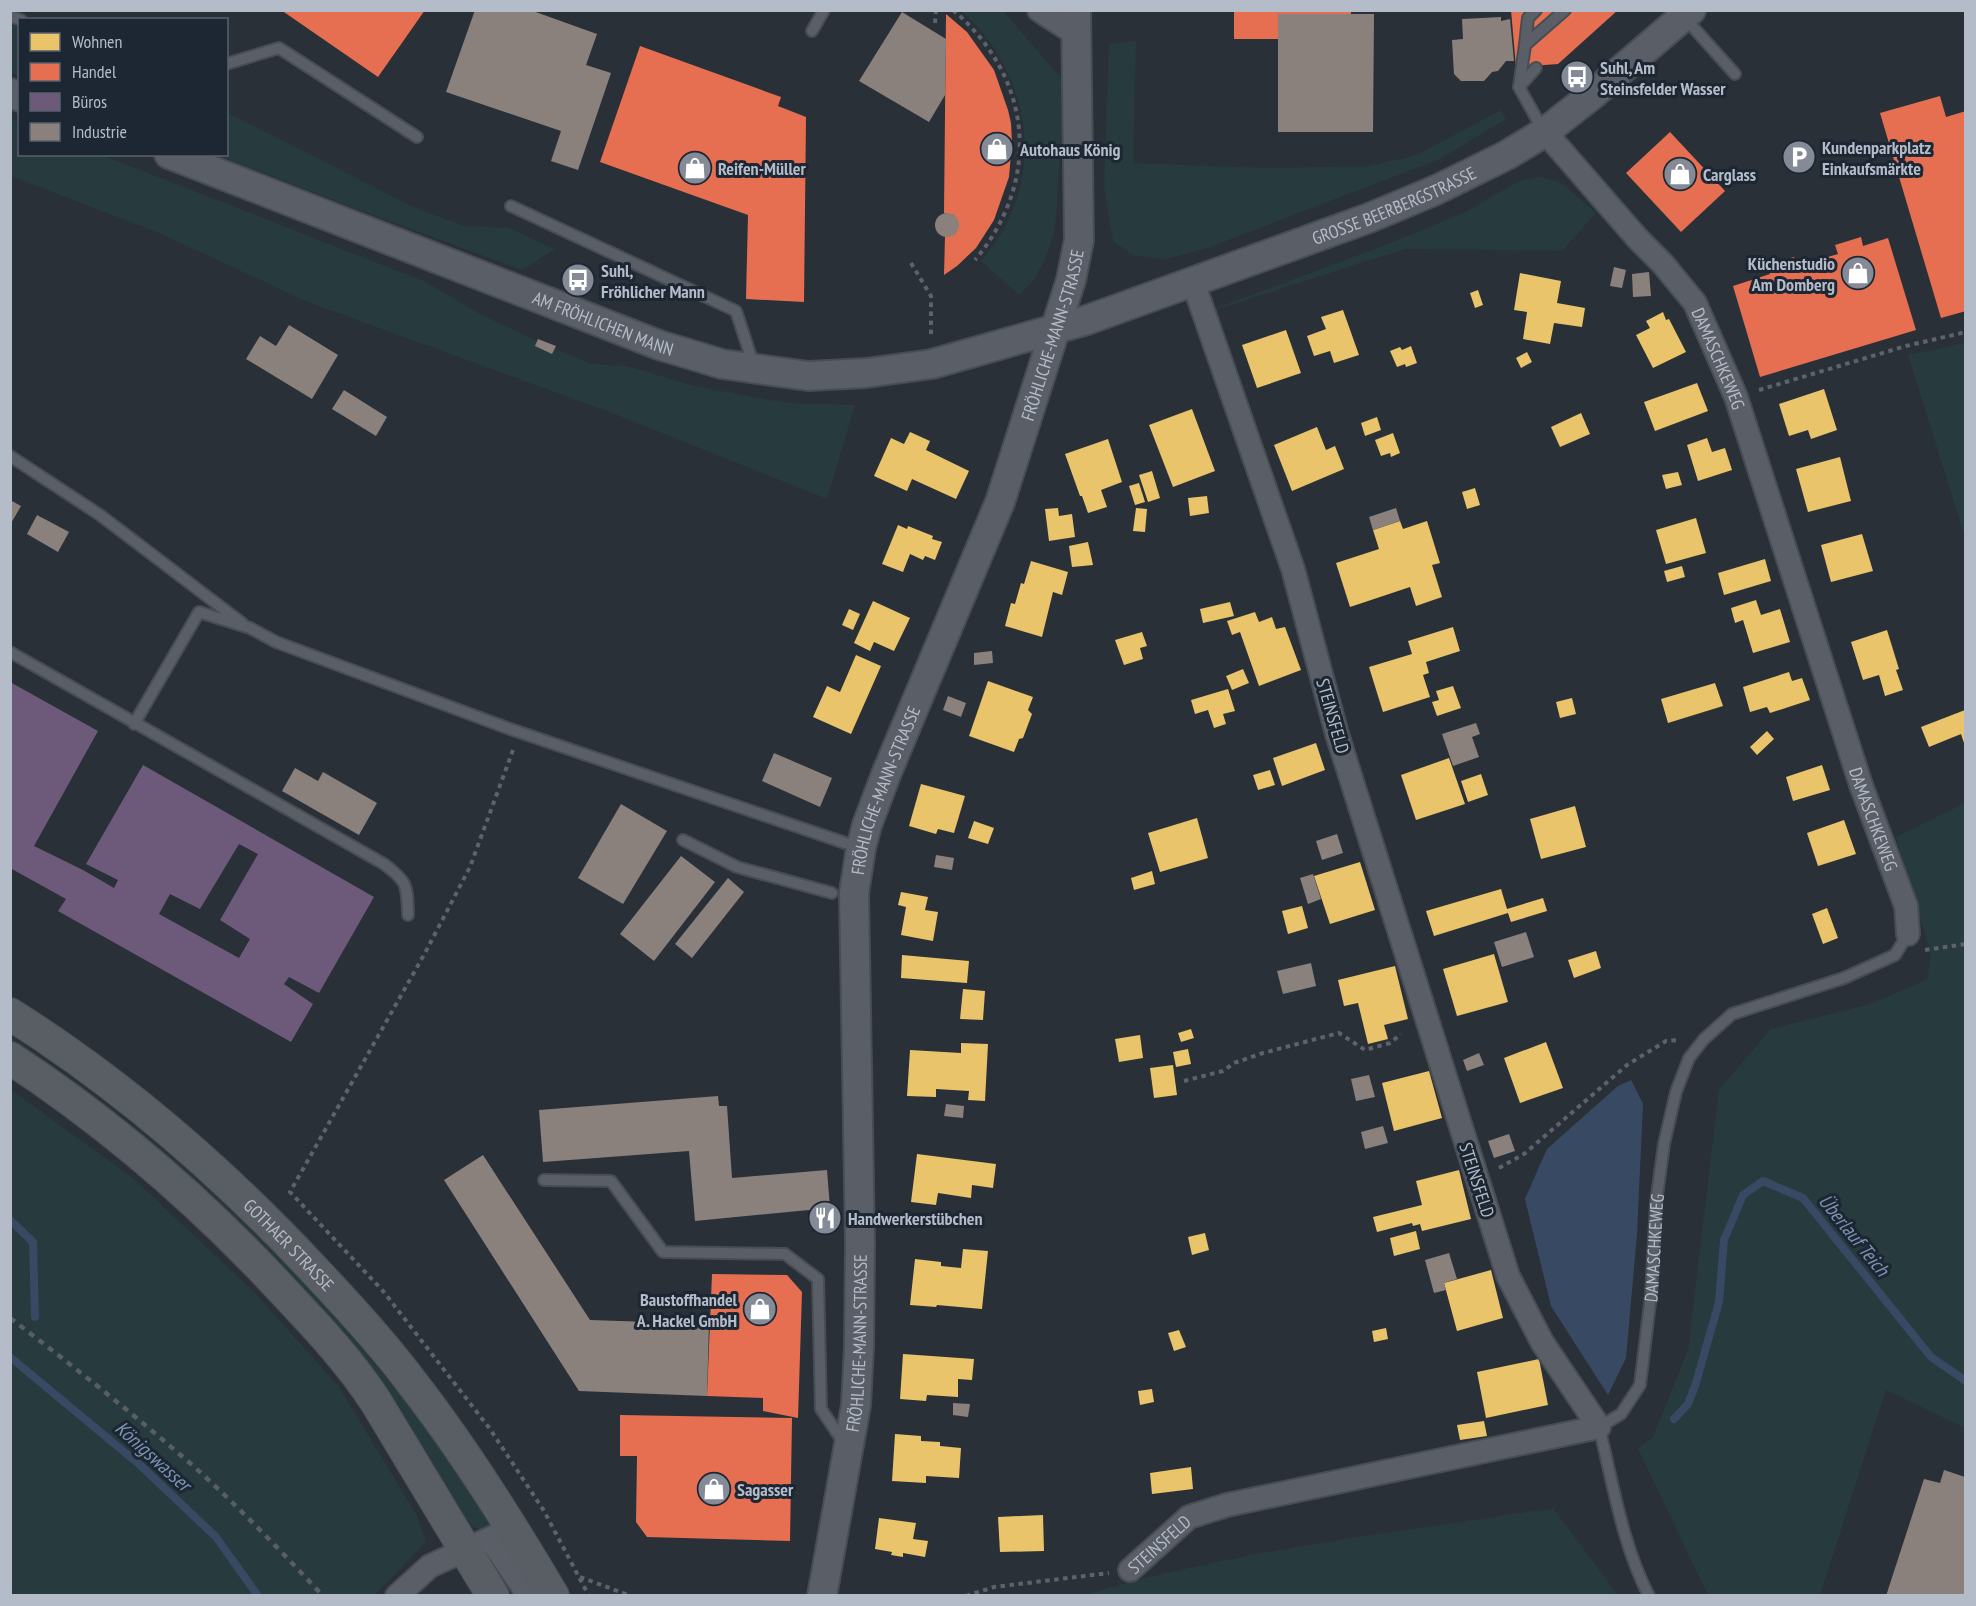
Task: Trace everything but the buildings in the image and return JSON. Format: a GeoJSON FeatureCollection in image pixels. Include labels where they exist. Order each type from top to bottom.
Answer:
{"type":"FeatureCollection","features":[{"type":"Feature","properties":{"kind":"main road","name":"GOTHAER STRASSE"},"geometry":{"type":"LineString","coordinates":[[10,1014],[95,1073],[169,1131],[239,1193],[363,1322],[412,1382],[470,1462],[490,1539],[493,1596]]}},
{"type":"Feature","properties":{"kind":"main road","name":"GOTHAER STRASSE"},"geometry":{"type":"LineString","coordinates":[[10,1058],[89,1114],[173,1183],[258,1264],[335,1346],[490,1539],[553,1596]]}},
{"type":"Feature","properties":{"kind":"street"},"geometry":{"type":"LineString","coordinates":[[1039,10],[1076,22]]}},
{"type":"Feature","properties":{"kind":"street","name":"GROSSE BEERBERGSTRASSE"},"geometry":{"type":"LineString","coordinates":[[1057,330],[1369,218],[1436,190],[1507,155],[1545,132],[1592,95],[1684,13]]}},
{"type":"Feature","properties":{"kind":"street","name":"FRÖHLICHE-MANN-STRASSE"},"geometry":{"type":"LineString","coordinates":[[822,1596],[856,1405],[860,1326],[854,893],[861,848],[886,772],[1000,502],[1057,330],[1071,280],[1079,240],[1076,22]]}},
{"type":"Feature","properties":{"kind":"street","name":"DAMASCHKEWEG"},"geometry":{"type":"LineString","coordinates":[[1545,132],[1695,303],[1736,397],[1861,785],[1905,906],[1908,934]]}},
{"type":"Feature","properties":{"kind":"street","name":"AM FRÖHLICHEN MANN"},"geometry":{"type":"LineString","coordinates":[[174,156],[659,345],[722,364],[807,376],[866,373],[932,364],[1057,330]]}},
{"type":"Feature","properties":{"kind":"street","name":"STEINSFELD"},"geometry":{"type":"LineString","coordinates":[[1130,1570],[1188,1517],[1227,1505],[1599,1427],[1530,1323],[1508,1276],[1337,734],[1293,570],[1192,282]]}},
{"type":"Feature","properties":{"kind":"street"},"geometry":{"type":"LineString","coordinates":[[398,1596],[430,1566],[490,1539],[529,1596]]}},
{"type":"Feature","properties":{"kind":"lane"},"geometry":{"type":"LineString","coordinates":[[812,31],[824,10]]}},
{"type":"Feature","properties":{"kind":"lane"},"geometry":{"type":"LineString","coordinates":[[1525,45],[1565,10]]}},
{"type":"Feature","properties":{"kind":"lane"},"geometry":{"type":"LineString","coordinates":[[1528,13],[1519,87],[1545,132]]}},
{"type":"Feature","properties":{"kind":"lane"},"geometry":{"type":"LineString","coordinates":[[1684,13],[1735,74]]}},
{"type":"Feature","properties":{"kind":"lane"},"geometry":{"type":"LineString","coordinates":[[228,63],[279,48],[417,137]]}},
{"type":"Feature","properties":{"kind":"lane"},"geometry":{"type":"LineString","coordinates":[[1519,87],[1536,68]]}},
{"type":"Feature","properties":{"kind":"lane"},"geometry":{"type":"LineString","coordinates":[[510,206],[736,311],[755,369]]}},
{"type":"Feature","properties":{"kind":"lane"},"geometry":{"type":"LineString","coordinates":[[10,456],[100,515],[249,628]]}},
{"type":"Feature","properties":{"kind":"lane"},"geometry":{"type":"LineString","coordinates":[[134,724],[199,612],[249,628],[276,642],[520,732],[861,848]]}},
{"type":"Feature","properties":{"kind":"lane"},"geometry":{"type":"LineString","coordinates":[[10,652],[384,864],[403,878],[407,893],[408,915]]}},
{"type":"Feature","properties":{"kind":"lane"},"geometry":{"type":"LineString","coordinates":[[683,840],[737,867],[832,893]]}},
{"type":"Feature","properties":{"kind":"lane","name":"DAMASCHKEWEG"},"geometry":{"type":"LineString","coordinates":[[1599,1427],[1621,1414],[1640,1384],[1651,1295],[1656,1203],[1664,1144],[1676,1092],[1689,1058],[1704,1039],[1732,1014],[1844,978],[1895,955],[1908,934]]}},
{"type":"Feature","properties":{"kind":"lane"},"geometry":{"type":"LineString","coordinates":[[544,1180],[611,1181],[663,1252],[785,1254],[818,1279],[821,1409],[849,1450]]}},
{"type":"Feature","properties":{"kind":"lane"},"geometry":{"type":"LineString","coordinates":[[1599,1427],[1631,1551],[1637,1571],[1649,1596]]}},
{"type":"Feature","properties":{"kind":"path"},"geometry":{"type":"LineString","coordinates":[[935,23],[936,10]]}},
{"type":"Feature","properties":{"kind":"path"},"geometry":{"type":"LineString","coordinates":[[953,10],[984,42],[1005,75],[1015,101],[1019,125],[1018,164],[1012,197],[995,235],[975,260]]}},
{"type":"Feature","properties":{"kind":"path"},"geometry":{"type":"LineString","coordinates":[[911,263],[931,296],[932,364]]}},
{"type":"Feature","properties":{"kind":"path"},"geometry":{"type":"LineString","coordinates":[[1736,397],[1906,346],[1965,332]]}},
{"type":"Feature","properties":{"kind":"path"},"geometry":{"type":"LineString","coordinates":[[520,732],[470,867],[425,953],[290,1192],[383,1291],[469,1401],[544,1511],[589,1596]]}},
{"type":"Feature","properties":{"kind":"path"},"geometry":{"type":"LineString","coordinates":[[1895,955],[1965,944]]}},
{"type":"Feature","properties":{"kind":"path"},"geometry":{"type":"LineString","coordinates":[[1184,1081],[1223,1071],[1234,1063],[1263,1053],[1339,1033],[1365,1050],[1390,1043],[1401,1034]]}},
{"type":"Feature","properties":{"kind":"path"},"geometry":{"type":"LineString","coordinates":[[1477,1179],[1524,1154],[1627,1065],[1656,1047],[1666,1041],[1704,1039]]}},
{"type":"Feature","properties":{"kind":"path","name":"STEINSFELD"},"geometry":{"type":"LineString","coordinates":[[966,1596],[994,1587],[1130,1570]]}},
{"type":"Feature","properties":{"kind":"path"},"geometry":{"type":"LineString","coordinates":[[580,1577],[631,1596]]}},
{"type":"Feature","properties":{"kind":"green space"},"geometry":{"type":"Polygon","coordinates":[[[961,11],[1003,11],[1061,78],[1062,126],[1055,230],[1044,262],[1032,282],[1019,295],[981,261],[1002,231],[1017,199],[1024,166],[1024,132],[1018,98],[1005,67],[986,37],[961,11]]]}},
{"type":"Feature","properties":{"kind":"green space"},"geometry":{"type":"Polygon","coordinates":[[[11,24],[18,28],[18,76],[11,72],[11,24]]]}},
{"type":"Feature","properties":{"kind":"green space"},"geometry":{"type":"Polygon","coordinates":[[[1136,41],[1133,163],[1267,168],[1370,166],[1417,155],[1501,110],[1506,119],[1440,159],[1210,247],[1163,260],[1132,255],[1113,241],[1104,187],[1109,44],[1136,41]]]}},
{"type":"Feature","properties":{"kind":"green space"},"geometry":{"type":"Polygon","coordinates":[[[228,114],[418,209],[464,226],[509,228],[555,249],[522,270],[221,156],[228,156],[228,114]]]}},
{"type":"Feature","properties":{"kind":"green space"},"geometry":{"type":"Polygon","coordinates":[[[10,118],[18,122],[18,156],[105,156],[426,282],[480,314],[591,364],[627,366],[694,386],[787,403],[855,405],[827,499],[612,413],[308,302],[159,233],[11,176],[10,118]]]}},
{"type":"Feature","properties":{"kind":"green space"},"geometry":{"type":"Polygon","coordinates":[[[1541,177],[1563,184],[1596,213],[1562,251],[1405,249],[1215,310],[1396,241],[1467,211],[1519,181],[1541,177]]]}},
{"type":"Feature","properties":{"kind":"green space"},"geometry":{"type":"Polygon","coordinates":[[[1966,343],[1965,537],[1908,355],[1966,343]]]}},
{"type":"Feature","properties":{"kind":"green space"},"geometry":{"type":"Polygon","coordinates":[[[1965,803],[1965,1428],[1886,1390],[1820,1595],[1708,1595],[1638,1449],[1653,1437],[1688,1350],[1719,1090],[1771,1029],[1867,1005],[1927,980],[1931,954],[1896,837],[1965,803]]]}},
{"type":"Feature","properties":{"kind":"green space"},"geometry":{"type":"Polygon","coordinates":[[[10,1036],[129,1122],[241,1219],[293,1272],[391,1383],[435,1442],[493,1528],[488,1532],[473,1527],[460,1514],[396,1408],[11,1045],[10,1036]]]}},
{"type":"Feature","properties":{"kind":"green space"},"geometry":{"type":"Polygon","coordinates":[[[11,1090],[133,1178],[255,1293],[339,1387],[417,1516],[426,1542],[375,1595],[11,1595],[11,1090]]]}},
{"type":"Feature","properties":{"kind":"green space"},"geometry":{"type":"Polygon","coordinates":[[[1553,1508],[1618,1595],[1082,1596],[1198,1566],[1257,1554],[1553,1508]]]}},
{"type":"Feature","properties":{"kind":"water"},"geometry":{"type":"Polygon","coordinates":[[[1631,1080],[1643,1104],[1637,1234],[1626,1358],[1608,1395],[1551,1306],[1525,1199],[1547,1149],[1618,1086],[1631,1080]]]}},
{"type":"Feature","properties":{"kind":"waterway","name":"Überlauf Teich"},"geometry":{"type":"LineString","coordinates":[[1674,1419],[1688,1404],[1695,1386],[1719,1302],[1724,1240],[1743,1195],[1763,1181],[1803,1198],[1931,1357],[1966,1381]]}},
{"type":"Feature","properties":{"kind":"waterway","name":"Königswasser"},"geometry":{"type":"LineString","coordinates":[[10,1220],[33,1242],[35,1317]]}},
{"type":"Feature","properties":{"kind":"waterway","name":"Königswasser"},"geometry":{"type":"LineString","coordinates":[[10,1357],[140,1465],[216,1537],[258,1596]]}},
{"type":"Feature","properties":{"kind":"railway"},"geometry":{"type":"LineString","coordinates":[[10,1318],[147,1426],[191,1464],[258,1528],[323,1596]]}},
{"type":"Feature","properties":{"kind":"place","name":"Suhl, Am Steinsfelder Wasser"},"geometry":{"type":"Point","coordinates":[1577,77]}},
{"type":"Feature","properties":{"kind":"place","name":"Autohaus König"},"geometry":{"type":"Point","coordinates":[997,149]}},
{"type":"Feature","properties":{"kind":"place","name":"Kundenparkplatz Einkaufsmärkte"},"geometry":{"type":"Point","coordinates":[1799,157]}},
{"type":"Feature","properties":{"kind":"place","name":"Reifen-Müller"},"geometry":{"type":"Point","coordinates":[695,168]}},
{"type":"Feature","properties":{"kind":"place","name":"Carglass"},"geometry":{"type":"Point","coordinates":[1680,174]}},
{"type":"Feature","properties":{"kind":"place","name":"Küchenstudio Am Domberg"},"geometry":{"type":"Point","coordinates":[1858,273]}},
{"type":"Feature","properties":{"kind":"place","name":"Suhl, Fröhlicher Mann"},"geometry":{"type":"Point","coordinates":[578,280]}},
{"type":"Feature","properties":{"kind":"place","name":"Handwerkerstübchen"},"geometry":{"type":"Point","coordinates":[825,1218]}},
{"type":"Feature","properties":{"kind":"place","name":"Baustoffhandel A. Hackel GmbH"},"geometry":{"type":"Point","coordinates":[760,1309]}},
{"type":"Feature","properties":{"kind":"place","name":"Sagasser"},"geometry":{"type":"Point","coordinates":[714,1489]}}]}
